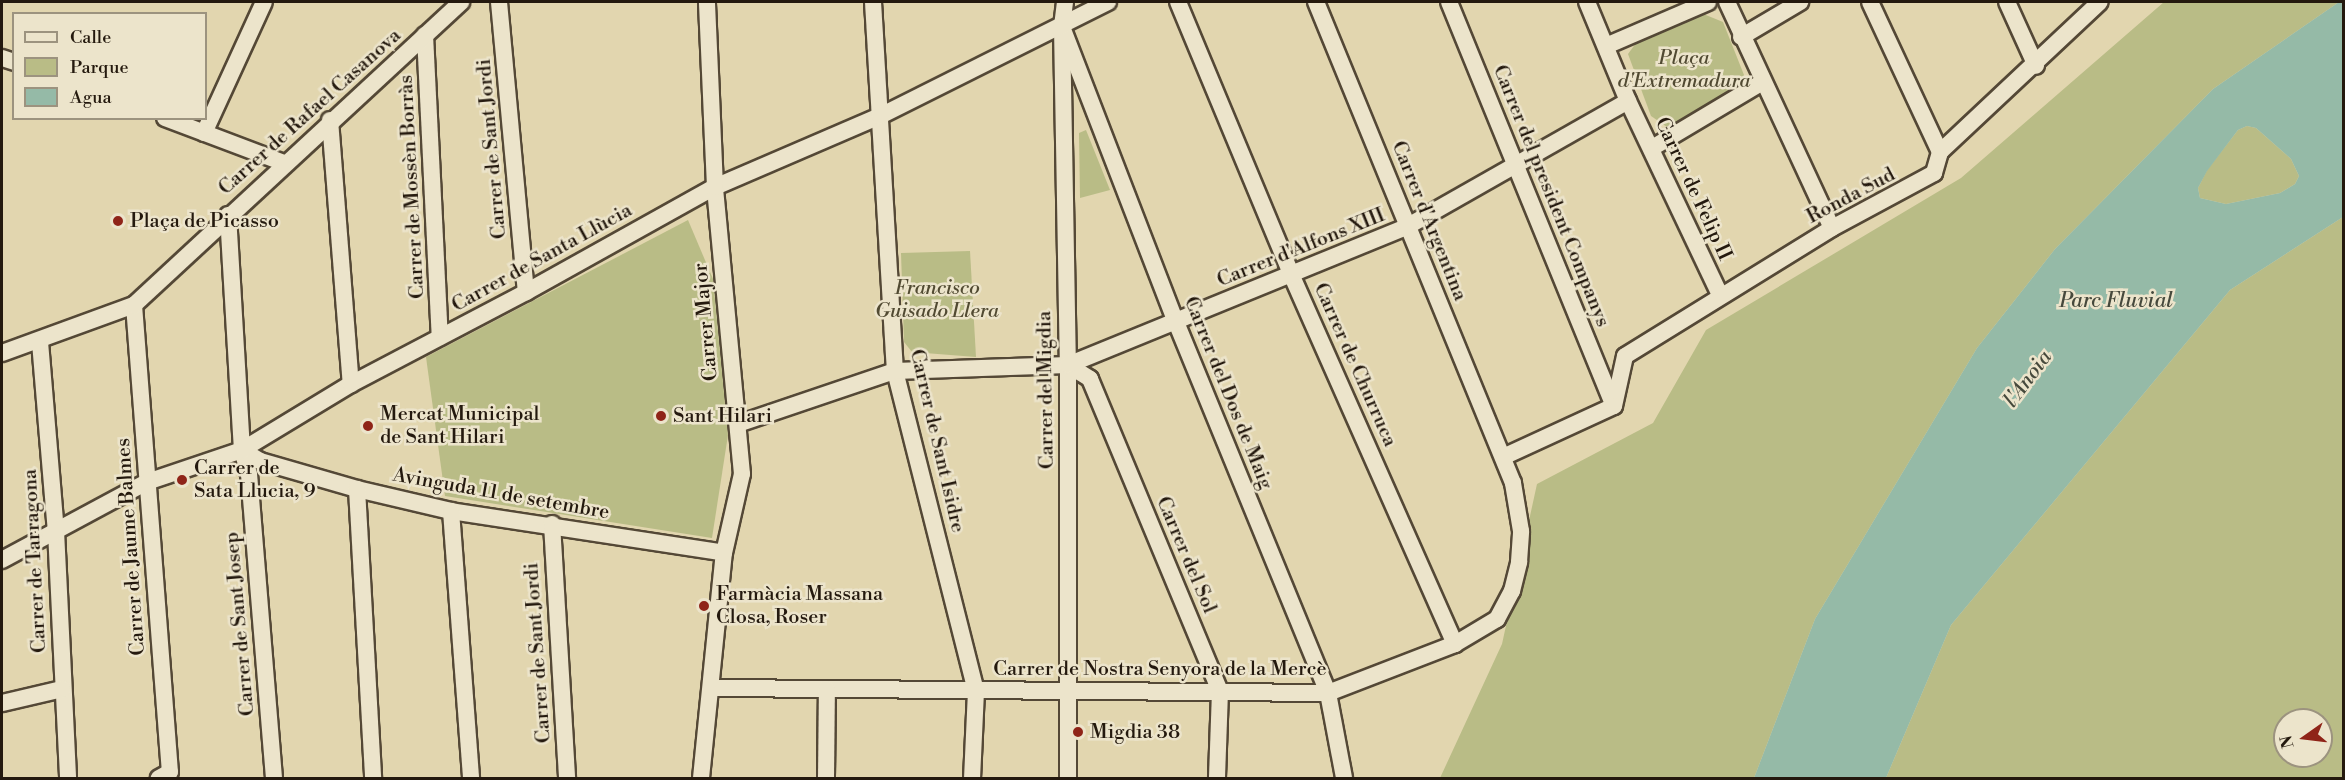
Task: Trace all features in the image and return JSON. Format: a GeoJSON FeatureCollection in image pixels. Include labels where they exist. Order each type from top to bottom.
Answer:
{"type":"FeatureCollection","features":[{"type":"Feature","properties":{"kind":"street"},"geometry":{"type":"LineString","coordinates":[[204,133],[262,2]]}},
{"type":"Feature","properties":{"kind":"street","name":"Carrer de Rafael Casanova"},"geometry":{"type":"LineString","coordinates":[[2,353],[40,342],[134,306],[330,120],[461,2]]}},
{"type":"Feature","properties":{"kind":"street","name":"Carrer de Sant Jordi"},"geometry":{"type":"LineString","coordinates":[[499,2],[526,292]]}},
{"type":"Feature","properties":{"kind":"street","name":"Carrer Major"},"geometry":{"type":"LineString","coordinates":[[701,778],[724,553],[742,474],[715,187],[706,2]]}},
{"type":"Feature","properties":{"kind":"street","name":"Carrer de Sant Isidre"},"geometry":{"type":"LineString","coordinates":[[873,2],[895,371],[976,690],[972,778]]}},
{"type":"Feature","properties":{"kind":"street","name":"Carrer del Migdia"},"geometry":{"type":"LineString","coordinates":[[1065,2],[1062,27],[1068,365],[1070,692],[1068,774]]}},
{"type":"Feature","properties":{"kind":"street","name":"Carrer de Santa Llùcia"},"geometry":{"type":"LineString","coordinates":[[2,560],[147,483],[242,450],[351,384],[526,292],[715,187],[880,116],[1108,2]]}},
{"type":"Feature","properties":{"kind":"street","name":"Carrer de Churruca"},"geometry":{"type":"LineString","coordinates":[[1178,2],[1291,274],[1455,644]]}},
{"type":"Feature","properties":{"kind":"street","name":"Carrer d'Argentina"},"geometry":{"type":"LineString","coordinates":[[1316,2],[1503,457]]}},
{"type":"Feature","properties":{"kind":"street","name":"Carrer del president Companys"},"geometry":{"type":"LineString","coordinates":[[1449,2],[1614,406]]}},
{"type":"Feature","properties":{"kind":"street","name":"Carrer de Felip II"},"geometry":{"type":"LineString","coordinates":[[1587,2],[1628,101],[1720,295]]}},
{"type":"Feature","properties":{"kind":"street"},"geometry":{"type":"LineString","coordinates":[[1606,46],[1708,2]]}},
{"type":"Feature","properties":{"kind":"street"},"geometry":{"type":"LineString","coordinates":[[1727,2],[1761,83],[1832,228]]}},
{"type":"Feature","properties":{"kind":"street"},"geometry":{"type":"LineString","coordinates":[[1741,37],[1800,2]]}},
{"type":"Feature","properties":{"kind":"street"},"geometry":{"type":"LineString","coordinates":[[1870,2],[1941,152]]}},
{"type":"Feature","properties":{"kind":"street"},"geometry":{"type":"LineString","coordinates":[[2007,2],[2037,66]]}},
{"type":"Feature","properties":{"kind":"street","name":"Ronda Sud"},"geometry":{"type":"LineString","coordinates":[[1614,406],[1625,356],[1720,295],[1832,228],[1934,173],[1941,152],[2037,66],[2100,2]]}},
{"type":"Feature","properties":{"kind":"street","name":"Carrer del Dos de Maig"},"geometry":{"type":"LineString","coordinates":[[1062,27],[1176,322],[1328,693],[1344,778]]}},
{"type":"Feature","properties":{"kind":"street","name":"Carrer de Mossèn Borràs"},"geometry":{"type":"LineString","coordinates":[[425,36],[440,337]]}},
{"type":"Feature","properties":{"kind":"street"},"geometry":{"type":"LineString","coordinates":[[1652,148],[1761,83]]}},
{"type":"Feature","properties":{"kind":"street","name":"Carrer d'Alfons XIII"},"geometry":{"type":"LineString","coordinates":[[738,424],[895,371],[1068,365],[1408,226],[1628,101]]}},
{"type":"Feature","properties":{"kind":"street"},"geometry":{"type":"LineString","coordinates":[[170,120],[284,163]]}},
{"type":"Feature","properties":{"kind":"street"},"geometry":{"type":"LineString","coordinates":[[330,120],[351,384]]}},
{"type":"Feature","properties":{"kind":"street","name":"Carrer de Sant Josep"},"geometry":{"type":"LineString","coordinates":[[228,215],[242,450],[249,474],[274,778]]}},
{"type":"Feature","properties":{"kind":"street","name":"Carrer de Jaume Balmes"},"geometry":{"type":"LineString","coordinates":[[134,306],[170,772],[159,778]]}},
{"type":"Feature","properties":{"kind":"street","name":"Carrer de Tarragona"},"geometry":{"type":"LineString","coordinates":[[40,342],[56,531],[68,778]]}},
{"type":"Feature","properties":{"kind":"street","name":"Carrer del Sol"},"geometry":{"type":"LineString","coordinates":[[1068,365],[1090,380],[1220,691],[1217,778]]}},
{"type":"Feature","properties":{"kind":"street"},"geometry":{"type":"LineString","coordinates":[[1503,457],[1614,406]]}},
{"type":"Feature","properties":{"kind":"street","name":"Avinguda 11 de setembre"},"geometry":{"type":"LineString","coordinates":[[242,450],[260,461],[357,489],[451,511],[552,524],[724,553]]}},
{"type":"Feature","properties":{"kind":"street","name":"Carrer de Nostra Senyora de la Mercè"},"geometry":{"type":"LineString","coordinates":[[711,688],[1328,693],[1455,644],[1497,619],[1512,591],[1521,531],[1513,483],[1503,457]]}},
{"type":"Feature","properties":{"kind":"street"},"geometry":{"type":"LineString","coordinates":[[357,489],[373,778]]}},
{"type":"Feature","properties":{"kind":"street"},"geometry":{"type":"LineString","coordinates":[[451,511],[471,778]]}},
{"type":"Feature","properties":{"kind":"street","name":"Carrer de Sant Jordi"},"geometry":{"type":"LineString","coordinates":[[552,524],[567,778]]}},
{"type":"Feature","properties":{"kind":"street"},"geometry":{"type":"LineString","coordinates":[[2,704],[62,689]]}},
{"type":"Feature","properties":{"kind":"street"},"geometry":{"type":"LineString","coordinates":[[826,778],[827,689]]}},
{"type":"Feature","properties":{"kind":"street"},"geometry":{"type":"LineString","coordinates":[[1054,778],[1068,774]]}},
{"type":"Feature","properties":{"kind":"green space"},"geometry":{"type":"Polygon","coordinates":[[[2164,2],[2339,2],[2213,89],[2055,249],[1977,348],[1815,619],[1754,778],[1440,778],[1502,644],[1537,484],[1653,423],[1706,330],[1961,178],[2164,2]]]}},
{"type":"Feature","properties":{"kind":"green space","name":"Plaça d'Extremadura"},"geometry":{"type":"Polygon","coordinates":[[[1701,13],[1723,22],[1744,75],[1738,89],[1667,127],[1651,116],[1628,54],[1639,39],[1701,13]]]}},
{"type":"Feature","properties":{"kind":"green space"},"geometry":{"type":"Polygon","coordinates":[[[2247,126],[2256,128],[2291,159],[2299,176],[2295,184],[2280,193],[2226,204],[2200,198],[2198,188],[2207,170],[2238,130],[2247,126]]]}},
{"type":"Feature","properties":{"kind":"green space"},"geometry":{"type":"Polygon","coordinates":[[[1086,130],[1110,190],[1080,198],[1079,133],[1086,130]]]}},
{"type":"Feature","properties":{"kind":"green space","name":"Parc Fluvial"},"geometry":{"type":"Polygon","coordinates":[[[2343,217],[2343,778],[1886,778],[1951,625],[2230,290],[2343,217]]]}},
{"type":"Feature","properties":{"kind":"green space"},"geometry":{"type":"Polygon","coordinates":[[[688,220],[713,279],[728,435],[712,538],[445,496],[426,357],[688,220]]]}},
{"type":"Feature","properties":{"kind":"green space","name":"Francisco Guisado Llera"},"geometry":{"type":"Polygon","coordinates":[[[970,251],[976,357],[912,352],[904,342],[901,253],[970,251]]]}},
{"type":"Feature","properties":{"kind":"water","name":"Parc Fluvial"},"geometry":{"type":"Polygon","coordinates":[[[2339,2],[2344,2],[2343,217],[2230,290],[1951,625],[1886,778],[1754,778],[1815,619],[1977,348],[2055,249],[2213,89],[2339,2]],[[2247,126],[2238,130],[2207,171],[2198,188],[2200,198],[2226,204],[2280,193],[2295,184],[2299,176],[2291,159],[2256,128],[2247,126]]]}},
{"type":"Feature","properties":{"kind":"place","name":"Plaça de Picasso"},"geometry":{"type":"Point","coordinates":[118,221]}},
{"type":"Feature","properties":{"kind":"place","name":"Sant Hilari"},"geometry":{"type":"Point","coordinates":[661,416]}},
{"type":"Feature","properties":{"kind":"place","name":"Mercat Municipal de Sant Hilari"},"geometry":{"type":"Point","coordinates":[368,426]}},
{"type":"Feature","properties":{"kind":"place","name":"Carrer de Sata Llucia, 9"},"geometry":{"type":"Point","coordinates":[182,480]}},
{"type":"Feature","properties":{"kind":"place","name":"Farmàcia Massana Closa, Roser"},"geometry":{"type":"Point","coordinates":[704,606]}},
{"type":"Feature","properties":{"kind":"place","name":"Migdia 38"},"geometry":{"type":"Point","coordinates":[1078,732]}},
{"type":"Feature","properties":{"kind":"water label","name":"l'Anoia"},"geometry":{"type":"Point","coordinates":[2028,379]}}]}
